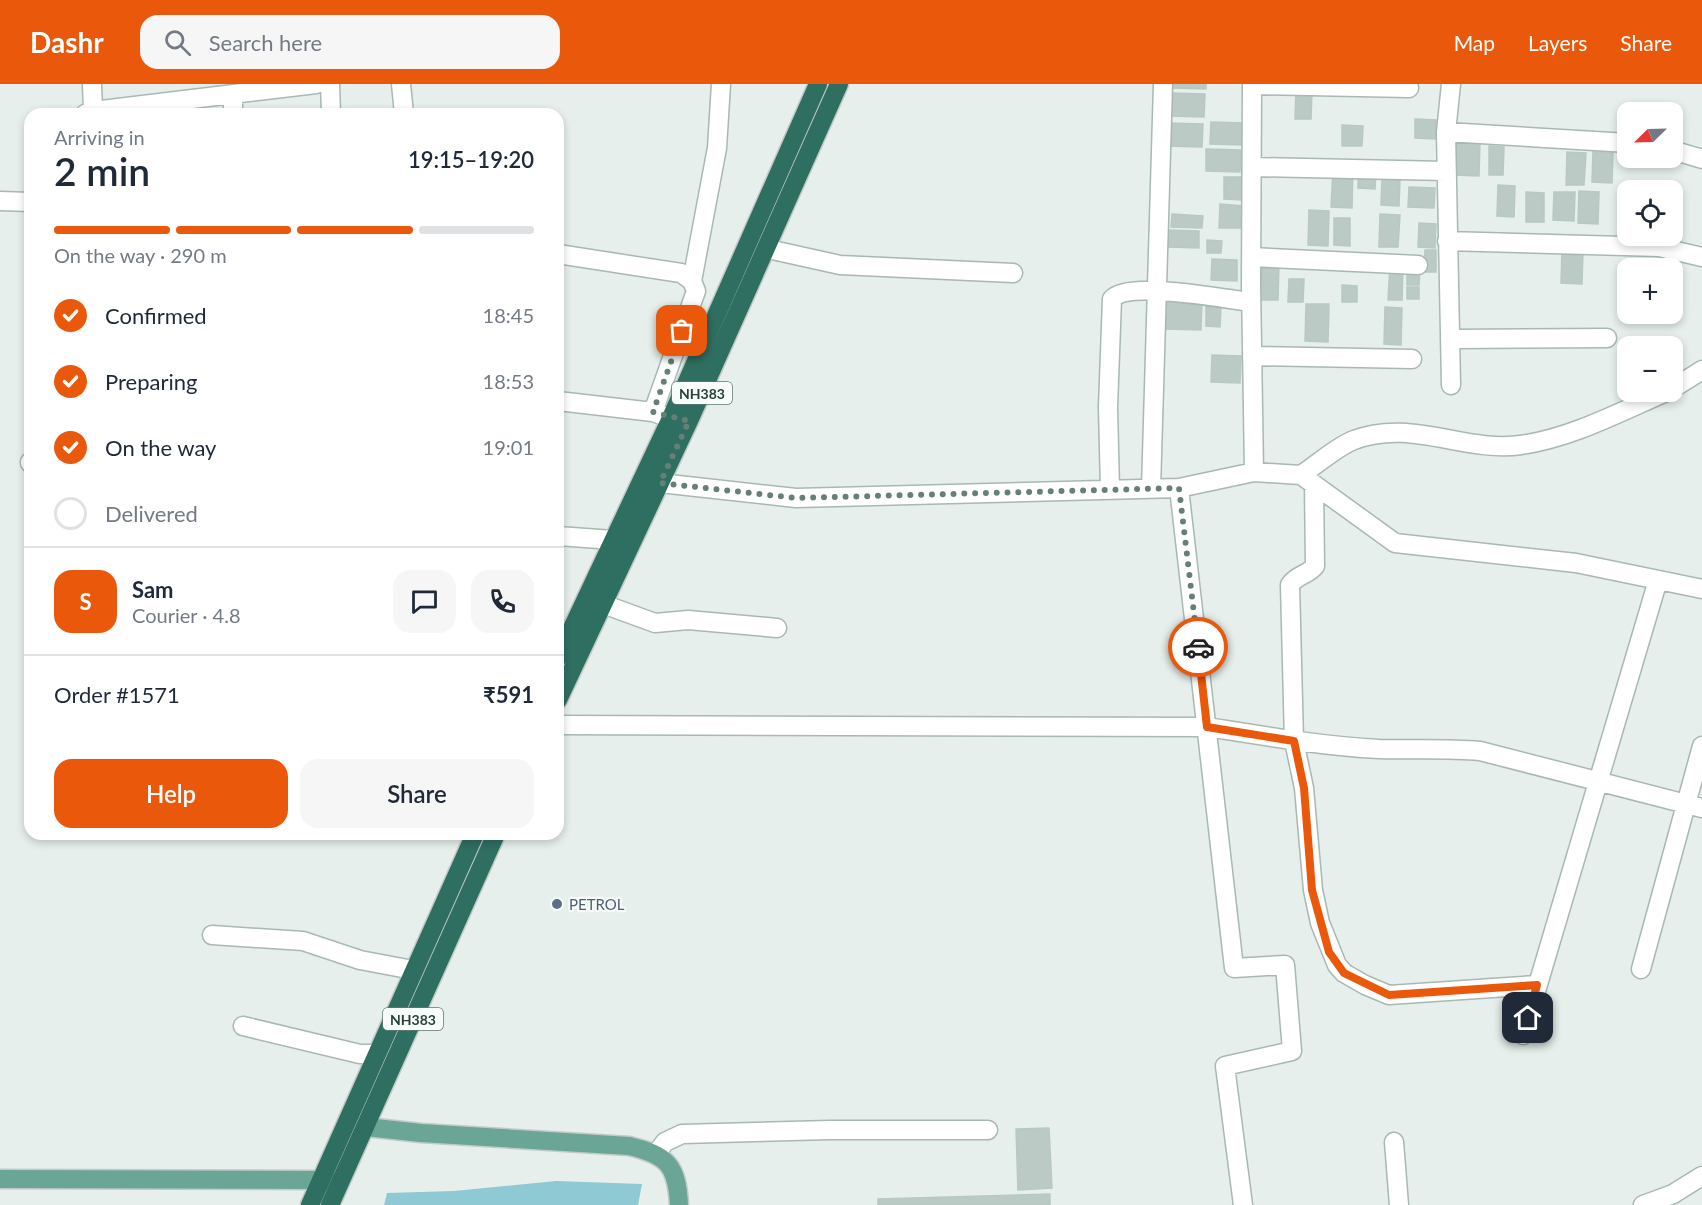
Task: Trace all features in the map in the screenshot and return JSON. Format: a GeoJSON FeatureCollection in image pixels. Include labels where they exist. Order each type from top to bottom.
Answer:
{"type":"FeatureCollection","features":[{"type":"Feature","properties":{"kind":"highway","name":"NH383"},"geometry":{"type":"LineString","coordinates":[[564,645],[671,418],[818,84]]}},
{"type":"Feature","properties":{"kind":"highway","name":"NH383"},"geometry":{"type":"LineString","coordinates":[[564,687],[768,249],[839,84]]}},
{"type":"Feature","properties":{"kind":"highway","name":"NH383"},"geometry":{"type":"LineString","coordinates":[[330,1205],[330,1182],[376,1054],[472,840]]}},
{"type":"Feature","properties":{"kind":"highway","name":"NH383"},"geometry":{"type":"LineString","coordinates":[[310,1205],[330,1182],[366,1127],[492,840]]}},
{"type":"Feature","properties":{"kind":"main road"},"geometry":{"type":"LineString","coordinates":[[366,1127],[421,1133],[629,1146],[656,1154],[674,1172],[679,1205]]}},
{"type":"Feature","properties":{"kind":"main road"},"geometry":{"type":"LineString","coordinates":[[0,1179],[330,1182]]}},
{"type":"Feature","properties":{"kind":"street"},"geometry":{"type":"LineString","coordinates":[[89,108],[92,84]]}},
{"type":"Feature","properties":{"kind":"street"},"geometry":{"type":"LineString","coordinates":[[121,108],[315,84]]}},
{"type":"Feature","properties":{"kind":"street"},"geometry":{"type":"LineString","coordinates":[[330,84],[331,108]]}},
{"type":"Feature","properties":{"kind":"street"},"geometry":{"type":"LineString","coordinates":[[401,84],[403,108]]}},
{"type":"Feature","properties":{"kind":"street"},"geometry":{"type":"LineString","coordinates":[[692,281],[717,148],[721,84]]}},
{"type":"Feature","properties":{"kind":"street"},"geometry":{"type":"LineString","coordinates":[[1151,489],[1163,84]]}},
{"type":"Feature","properties":{"kind":"street"},"geometry":{"type":"LineString","coordinates":[[1450,385],[1452,339],[1447,241],[1446,132],[1451,84]]}},
{"type":"Feature","properties":{"kind":"street"},"geometry":{"type":"LineString","coordinates":[[1254,472],[1251,302],[1252,85],[1409,88]]}},
{"type":"Feature","properties":{"kind":"street"},"geometry":{"type":"LineString","coordinates":[[233,94],[233,108]]}},
{"type":"Feature","properties":{"kind":"street"},"geometry":{"type":"LineString","coordinates":[[1446,132],[1617,142]]}},
{"type":"Feature","properties":{"kind":"street"},"geometry":{"type":"LineString","coordinates":[[1683,153],[1702,159]]}},
{"type":"Feature","properties":{"kind":"street"},"geometry":{"type":"LineString","coordinates":[[1252,167],[1446,171]]}},
{"type":"Feature","properties":{"kind":"street"},"geometry":{"type":"LineString","coordinates":[[0,201],[24,201]]}},
{"type":"Feature","properties":{"kind":"street"},"geometry":{"type":"LineString","coordinates":[[1447,241],[1659,247],[1702,257]]}},
{"type":"Feature","properties":{"kind":"street"},"geometry":{"type":"LineString","coordinates":[[768,249],[840,266],[1013,273]]}},
{"type":"Feature","properties":{"kind":"street"},"geometry":{"type":"LineString","coordinates":[[564,255],[681,273],[692,281],[696,291],[653,412]]}},
{"type":"Feature","properties":{"kind":"street"},"geometry":{"type":"LineString","coordinates":[[1251,257],[1418,265]]}},
{"type":"Feature","properties":{"kind":"street"},"geometry":{"type":"LineString","coordinates":[[1110,490],[1108,407],[1112,299],[1122,292],[1158,291],[1251,302]]}},
{"type":"Feature","properties":{"kind":"street"},"geometry":{"type":"LineString","coordinates":[[1452,339],[1607,338]]}},
{"type":"Feature","properties":{"kind":"street"},"geometry":{"type":"LineString","coordinates":[[1252,357],[1412,359]]}},
{"type":"Feature","properties":{"kind":"street"},"geometry":{"type":"LineString","coordinates":[[1683,382],[1702,370]]}},
{"type":"Feature","properties":{"kind":"street"},"geometry":{"type":"LineString","coordinates":[[564,402],[653,412],[689,421]]}},
{"type":"Feature","properties":{"kind":"street"},"geometry":{"type":"LineString","coordinates":[[1308,479],[1353,440],[1403,431],[1485,446],[1520,445],[1550,439],[1641,402]]}},
{"type":"Feature","properties":{"kind":"street"},"geometry":{"type":"LineString","coordinates":[[660,483],[796,498],[1179,488],[1206,480],[1254,472],[1308,479],[1395,543],[1576,563],[1702,589]]}},
{"type":"Feature","properties":{"kind":"street"},"geometry":{"type":"LineString","coordinates":[[1308,479],[1316,566],[1311,572],[1294,579],[1290,585],[1294,741],[1304,788],[1312,890],[1329,952],[1344,973],[1389,995],[1537,985]]}},
{"type":"Feature","properties":{"kind":"street"},"geometry":{"type":"LineString","coordinates":[[1179,488],[1234,968],[1285,964],[1292,1051],[1225,1066],[1243,1205]]}},
{"type":"Feature","properties":{"kind":"street"},"geometry":{"type":"LineString","coordinates":[[564,536],[613,540]]}},
{"type":"Feature","properties":{"kind":"street"},"geometry":{"type":"LineString","coordinates":[[1523,1035],[1596,782],[1658,580]]}},
{"type":"Feature","properties":{"kind":"street"},"geometry":{"type":"LineString","coordinates":[[603,603],[655,623],[688,620],[777,628]]}},
{"type":"Feature","properties":{"kind":"street"},"geometry":{"type":"LineString","coordinates":[[564,725],[1207,727],[1294,741],[1381,749],[1442,747],[1480,751],[1693,806]]}},
{"type":"Feature","properties":{"kind":"street"},"geometry":{"type":"LineString","coordinates":[[1641,969],[1693,806],[1702,746]]}},
{"type":"Feature","properties":{"kind":"street"},"geometry":{"type":"LineString","coordinates":[[212,935],[303,941],[360,960],[413,970]]}},
{"type":"Feature","properties":{"kind":"street"},"geometry":{"type":"LineString","coordinates":[[243,1026],[360,1054],[376,1054]]}},
{"type":"Feature","properties":{"kind":"street"},"geometry":{"type":"LineString","coordinates":[[656,1154],[665,1142],[682,1134],[830,1130],[988,1130]]}},
{"type":"Feature","properties":{"kind":"street"},"geometry":{"type":"LineString","coordinates":[[1395,1142],[1399,1205]]}},
{"type":"Feature","properties":{"kind":"street"},"geometry":{"type":"LineString","coordinates":[[1643,1205],[1673,1194],[1702,1176]]}},
{"type":"Feature","properties":{"kind":"water"},"geometry":{"type":"Polygon","coordinates":[[[556,1181],[642,1184],[638,1205],[384,1205],[387,1193],[454,1191],[556,1181]]]}},
{"type":"Feature","properties":{"kind":"building"},"geometry":{"type":"Polygon","coordinates":[[[1172,84],[1206,84],[1206,89],[1171,88],[1172,84]]]}},
{"type":"Feature","properties":{"kind":"building"},"geometry":{"type":"Polygon","coordinates":[[[1296,90],[1312,91],[1311,119],[1295,119],[1296,90]]]}},
{"type":"Feature","properties":{"kind":"building"},"geometry":{"type":"Polygon","coordinates":[[[1170,93],[1205,94],[1204,117],[1169,116],[1170,93]]]}},
{"type":"Feature","properties":{"kind":"building"},"geometry":{"type":"Polygon","coordinates":[[[1415,119],[1436,120],[1436,139],[1415,138],[1415,119]]]}},
{"type":"Feature","properties":{"kind":"building"},"geometry":{"type":"Polygon","coordinates":[[[1211,122],[1245,123],[1244,145],[1210,144],[1211,122]]]}},
{"type":"Feature","properties":{"kind":"building"},"geometry":{"type":"Polygon","coordinates":[[[1167,123],[1203,124],[1202,147],[1166,146],[1167,123]]]}},
{"type":"Feature","properties":{"kind":"building"},"geometry":{"type":"Polygon","coordinates":[[[1342,125],[1363,126],[1362,146],[1342,146],[1342,125]]]}},
{"type":"Feature","properties":{"kind":"building"},"geometry":{"type":"Polygon","coordinates":[[[1455,140],[1480,141],[1479,176],[1454,175],[1455,140]]]}},
{"type":"Feature","properties":{"kind":"building"},"geometry":{"type":"Polygon","coordinates":[[[1489,146],[1504,147],[1503,175],[1489,175],[1489,146]]]}},
{"type":"Feature","properties":{"kind":"building"},"geometry":{"type":"Polygon","coordinates":[[[1206,149],[1241,150],[1240,172],[1206,171],[1206,149]]]}},
{"type":"Feature","properties":{"kind":"building"},"geometry":{"type":"Polygon","coordinates":[[[1567,152],[1586,153],[1584,185],[1566,185],[1567,152]]]}},
{"type":"Feature","properties":{"kind":"building"},"geometry":{"type":"Polygon","coordinates":[[[1593,152],[1613,153],[1612,183],[1592,182],[1593,152]]]}},
{"type":"Feature","properties":{"kind":"building"},"geometry":{"type":"Polygon","coordinates":[[[1333,169],[1353,170],[1352,208],[1331,207],[1333,169]]]}},
{"type":"Feature","properties":{"kind":"building"},"geometry":{"type":"Polygon","coordinates":[[[1358,172],[1376,172],[1375,189],[1358,188],[1358,172]]]}},
{"type":"Feature","properties":{"kind":"building"},"geometry":{"type":"Polygon","coordinates":[[[1224,177],[1243,177],[1242,200],[1224,199],[1224,177]]]}},
{"type":"Feature","properties":{"kind":"building"},"geometry":{"type":"Polygon","coordinates":[[[1382,178],[1400,179],[1399,206],[1381,205],[1382,178]]]}},
{"type":"Feature","properties":{"kind":"building"},"geometry":{"type":"Polygon","coordinates":[[[1498,185],[1515,186],[1514,217],[1497,216],[1498,185]]]}},
{"type":"Feature","properties":{"kind":"building"},"geometry":{"type":"Polygon","coordinates":[[[1409,187],[1435,188],[1434,208],[1408,207],[1409,187]]]}},
{"type":"Feature","properties":{"kind":"building"},"geometry":{"type":"Polygon","coordinates":[[[1579,191],[1599,192],[1598,224],[1578,223],[1579,191]]]}},
{"type":"Feature","properties":{"kind":"building"},"geometry":{"type":"Polygon","coordinates":[[[1526,192],[1544,193],[1544,222],[1526,222],[1526,192]]]}},
{"type":"Feature","properties":{"kind":"building"},"geometry":{"type":"Polygon","coordinates":[[[1554,192],[1575,192],[1574,221],[1553,220],[1554,192]]]}},
{"type":"Feature","properties":{"kind":"building"},"geometry":{"type":"Polygon","coordinates":[[[1220,204],[1244,206],[1243,228],[1219,228],[1220,204]]]}},
{"type":"Feature","properties":{"kind":"building"},"geometry":{"type":"Polygon","coordinates":[[[1309,210],[1329,211],[1328,246],[1308,245],[1309,210]]]}},
{"type":"Feature","properties":{"kind":"building"},"geometry":{"type":"Polygon","coordinates":[[[1172,214],[1203,216],[1202,228],[1171,227],[1172,214]]]}},
{"type":"Feature","properties":{"kind":"building"},"geometry":{"type":"Polygon","coordinates":[[[1380,214],[1400,215],[1398,247],[1379,247],[1380,214]]]}},
{"type":"Feature","properties":{"kind":"building"},"geometry":{"type":"Polygon","coordinates":[[[1334,218],[1350,218],[1350,246],[1334,245],[1334,218]]]}},
{"type":"Feature","properties":{"kind":"building"},"geometry":{"type":"Polygon","coordinates":[[[1419,223],[1436,224],[1435,248],[1418,247],[1419,223]]]}},
{"type":"Feature","properties":{"kind":"building"},"geometry":{"type":"Polygon","coordinates":[[[1168,230],[1199,231],[1199,248],[1168,247],[1168,230]]]}},
{"type":"Feature","properties":{"kind":"building"},"geometry":{"type":"Polygon","coordinates":[[[1207,240],[1222,241],[1221,253],[1207,253],[1207,240]]]}},
{"type":"Feature","properties":{"kind":"building"},"geometry":{"type":"Polygon","coordinates":[[[1425,250],[1436,250],[1436,272],[1424,272],[1425,250]]]}},
{"type":"Feature","properties":{"kind":"building"},"geometry":{"type":"Polygon","coordinates":[[[1562,250],[1583,251],[1582,284],[1561,283],[1562,250]]]}},
{"type":"Feature","properties":{"kind":"building"},"geometry":{"type":"Polygon","coordinates":[[[1212,259],[1237,260],[1237,281],[1211,280],[1212,259]]]}},
{"type":"Feature","properties":{"kind":"building"},"geometry":{"type":"Polygon","coordinates":[[[1262,262],[1279,263],[1278,300],[1261,300],[1262,262]]]}},
{"type":"Feature","properties":{"kind":"building"},"geometry":{"type":"Polygon","coordinates":[[[1390,266],[1403,266],[1402,300],[1388,300],[1390,266]]]}},
{"type":"Feature","properties":{"kind":"building"},"geometry":{"type":"Polygon","coordinates":[[[1407,267],[1420,267],[1419,285],[1407,285],[1407,267]]]}},
{"type":"Feature","properties":{"kind":"building"},"geometry":{"type":"Polygon","coordinates":[[[1289,279],[1304,279],[1303,302],[1288,302],[1289,279]]]}},
{"type":"Feature","properties":{"kind":"building"},"geometry":{"type":"Polygon","coordinates":[[[1342,285],[1357,286],[1357,302],[1342,302],[1342,285]]]}},
{"type":"Feature","properties":{"kind":"building"},"geometry":{"type":"Polygon","coordinates":[[[1407,287],[1419,287],[1419,299],[1407,299],[1407,287]]]}},
{"type":"Feature","properties":{"kind":"building"},"geometry":{"type":"Polygon","coordinates":[[[1164,300],[1202,301],[1201,330],[1163,329],[1164,300]]]}},
{"type":"Feature","properties":{"kind":"building"},"geometry":{"type":"Polygon","coordinates":[[[1306,304],[1329,304],[1328,342],[1305,341],[1306,304]]]}},
{"type":"Feature","properties":{"kind":"building"},"geometry":{"type":"Polygon","coordinates":[[[1206,306],[1221,307],[1220,327],[1206,326],[1206,306]]]}},
{"type":"Feature","properties":{"kind":"building"},"geometry":{"type":"Polygon","coordinates":[[[1385,307],[1402,308],[1401,345],[1384,344],[1385,307]]]}},
{"type":"Feature","properties":{"kind":"building"},"geometry":{"type":"Polygon","coordinates":[[[1212,355],[1241,356],[1240,383],[1211,382],[1212,355]]]}},
{"type":"Feature","properties":{"kind":"building"},"geometry":{"type":"Polygon","coordinates":[[[1049,1128],[1052,1188],[1018,1190],[1016,1129],[1049,1128]]]}},
{"type":"Feature","properties":{"kind":"building"},"geometry":{"type":"Polygon","coordinates":[[[1050,1194],[1050,1205],[878,1205],[878,1199],[1050,1194]]]}},
{"type":"Feature","properties":{"kind":"way so far"},"geometry":{"type":"LineString","coordinates":[[682,331],[653,412],[689,421],[660,483],[796,498],[1179,488],[1198,647]]}},
{"type":"Feature","properties":{"kind":"place","name":"PETROL"},"geometry":{"type":"Point","coordinates":[557,904]}},
{"type":"Feature","properties":{"kind":"route"},"geometry":{"type":"LineString","coordinates":[[1198,647],[1207,727],[1294,741],[1304,788],[1312,890],[1329,952],[1344,973],[1365,986],[1389,995],[1537,985],[1528,1018]]}}]}
